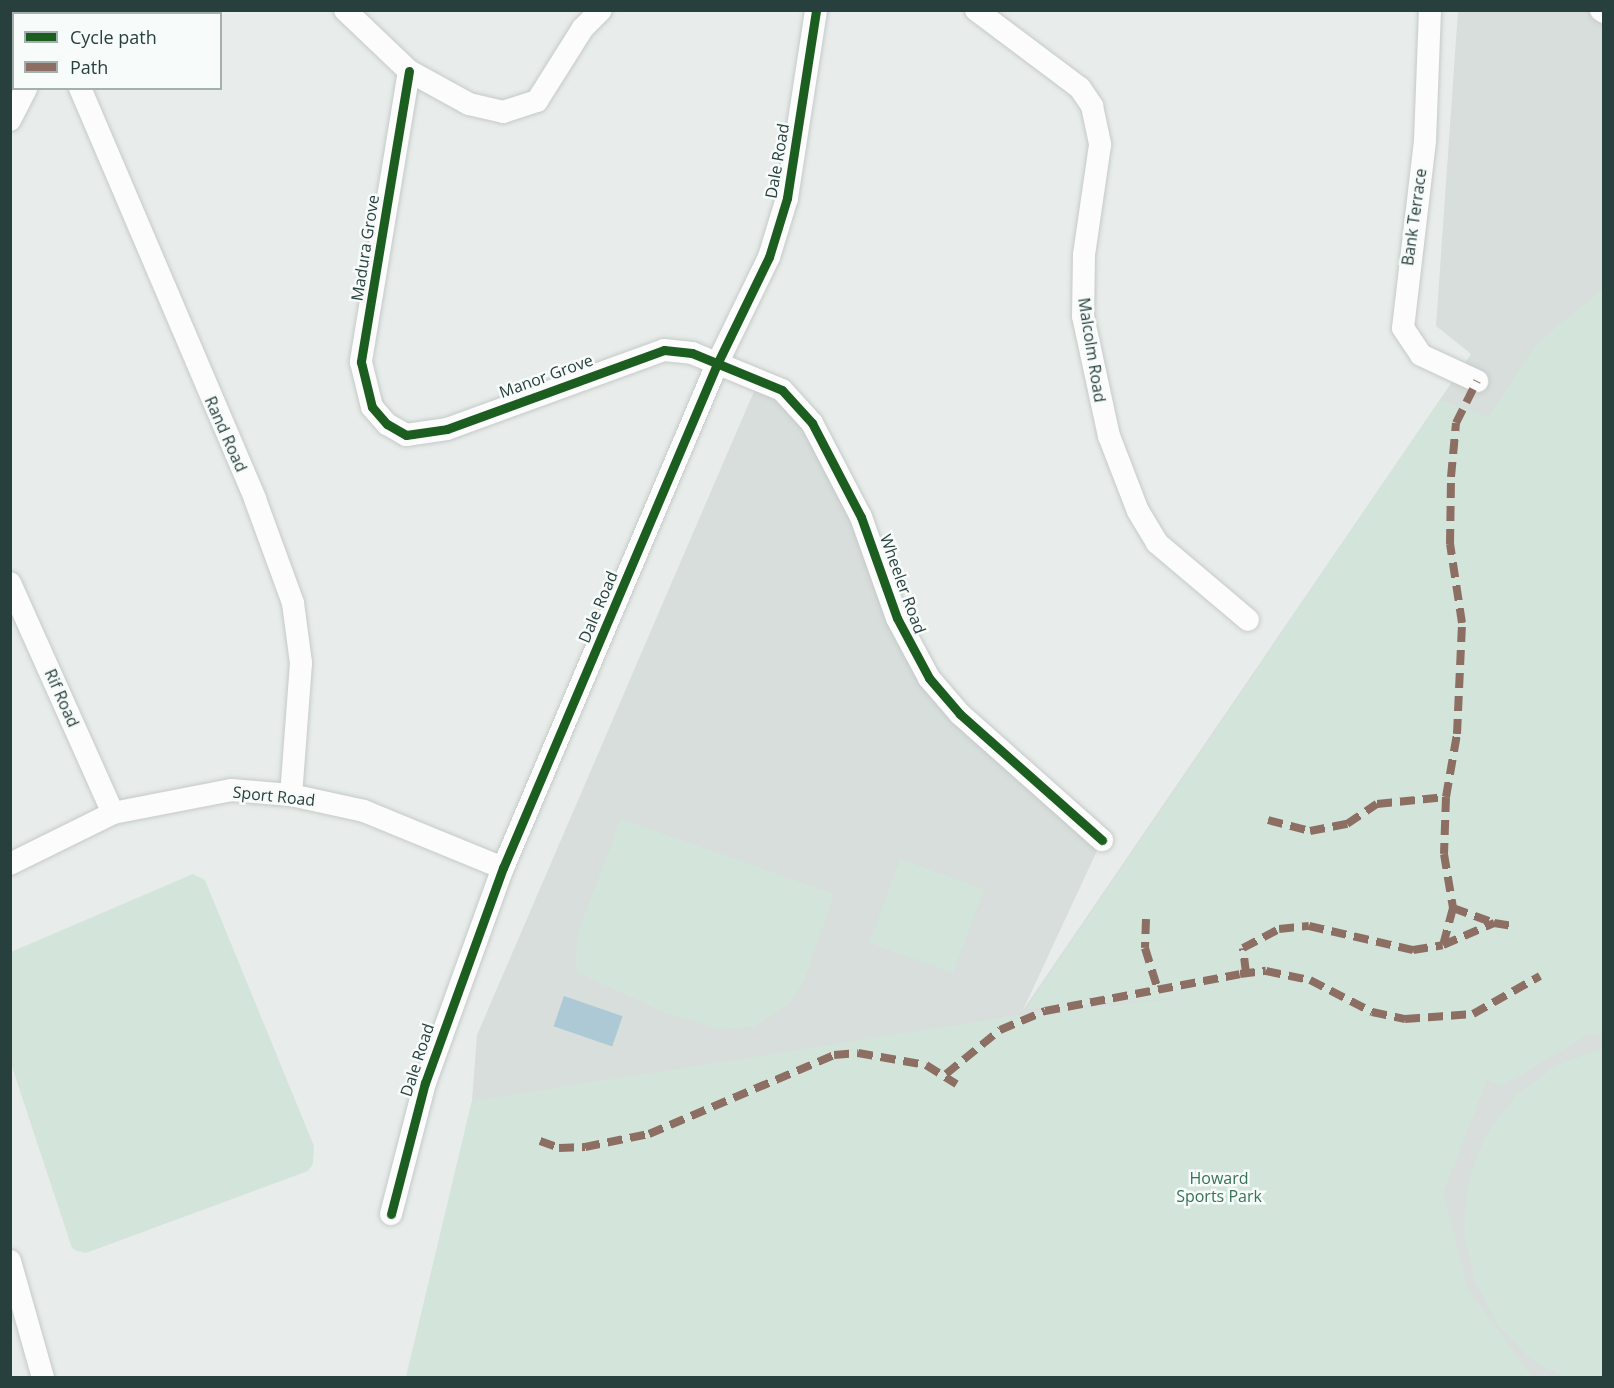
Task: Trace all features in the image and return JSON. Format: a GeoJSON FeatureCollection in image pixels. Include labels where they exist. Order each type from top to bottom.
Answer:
{"type":"FeatureCollection","features":[{"type":"Feature","properties":{"kind":"street"},"geometry":{"type":"LineString","coordinates":[[345,10],[409,71],[486,111],[521,110],[552,84],[583,28],[601,10]]}},
{"type":"Feature","properties":{"kind":"street","name":"Dale Road"},"geometry":{"type":"LineString","coordinates":[[391,1214],[424,1083],[503,868],[717,364],[779,226],[816,10]]}},
{"type":"Feature","properties":{"kind":"street","name":"Malcolm Road"},"geometry":{"type":"LineString","coordinates":[[976,10],[1080,88],[1092,106],[1100,145],[1084,255],[1083,316],[1109,436],[1138,511],[1157,543],[1248,620]]}},
{"type":"Feature","properties":{"kind":"street","name":"Bank Terrace"},"geometry":{"type":"LineString","coordinates":[[1430,10],[1425,131],[1403,328],[1421,355],[1477,381]]}},
{"type":"Feature","properties":{"kind":"street","name":"Madura Grove"},"geometry":{"type":"LineString","coordinates":[[387,424],[372,407],[361,362],[409,71]]}},
{"type":"Feature","properties":{"kind":"street"},"geometry":{"type":"LineString","coordinates":[[10,120],[26,90]]}},
{"type":"Feature","properties":{"kind":"street","name":"Rand Road"},"geometry":{"type":"LineString","coordinates":[[82,90],[255,499],[293,603],[301,663],[291,795]]}},
{"type":"Feature","properties":{"kind":"street","name":"Manor Grove"},"geometry":{"type":"LineString","coordinates":[[387,424],[406,435],[447,429],[664,350],[692,353],[717,364]]}},
{"type":"Feature","properties":{"kind":"street","name":"Wheeler Road"},"geometry":{"type":"LineString","coordinates":[[717,364],[762,381],[797,402],[861,517],[897,618],[929,678],[960,714],[1102,840]]}},
{"type":"Feature","properties":{"kind":"street","name":"Rif Road"},"geometry":{"type":"LineString","coordinates":[[10,583],[113,813]]}},
{"type":"Feature","properties":{"kind":"street","name":"Sport Road"},"geometry":{"type":"LineString","coordinates":[[10,864],[113,813],[231,790],[291,795],[364,811],[503,868]]}},
{"type":"Feature","properties":{"kind":"street"},"geometry":{"type":"LineString","coordinates":[[10,1261],[43,1377]]}},
{"type":"Feature","properties":{"kind":"shaded area"},"geometry":{"type":"Polygon","coordinates":[[[1458,11],[1603,11],[1603,1377],[406,1378],[472,1101],[477,1035],[758,382],[788,396],[929,678],[1102,840],[1023,1010],[1471,354],[1436,326],[1458,11]]]}},
{"type":"Feature","properties":{"kind":"green space","name":"Howard Sports Park"},"geometry":{"type":"Polygon","coordinates":[[[1603,289],[1603,1033],[1588,1034],[1502,1086],[1487,1080],[1443,1193],[1468,1290],[1532,1377],[406,1377],[472,1101],[1020,1015],[1195,997],[1026,1009],[1440,400],[1488,417],[1536,344],[1603,289]]]}},
{"type":"Feature","properties":{"kind":"green space"},"geometry":{"type":"Polygon","coordinates":[[[621,819],[834,894],[804,981],[791,1002],[753,1027],[721,1029],[668,1014],[576,972],[577,935],[621,819]]]}},
{"type":"Feature","properties":{"kind":"green space"},"geometry":{"type":"Polygon","coordinates":[[[900,859],[984,889],[953,973],[870,943],[900,859]]]}},
{"type":"Feature","properties":{"kind":"green space"},"geometry":{"type":"Polygon","coordinates":[[[193,874],[205,880],[314,1146],[313,1164],[308,1171],[86,1253],[77,1251],[72,1248],[11,1064],[11,952],[193,874]]]}},
{"type":"Feature","properties":{"kind":"green space"},"geometry":{"type":"Polygon","coordinates":[[[1603,1048],[1603,1377],[1563,1377],[1532,1360],[1498,1325],[1475,1281],[1464,1233],[1468,1184],[1484,1138],[1515,1096],[1555,1066],[1603,1048]]]}},
{"type":"Feature","properties":{"kind":"water"},"geometry":{"type":"Polygon","coordinates":[[[564,996],[623,1016],[612,1046],[554,1026],[564,996]]]}},
{"type":"Feature","properties":{"kind":"marked path"},"geometry":{"type":"LineString","coordinates":[[1446,797],[1457,734],[1462,623],[1450,544],[1451,477],[1456,423],[1477,381]]}},
{"type":"Feature","properties":{"kind":"marked path"},"geometry":{"type":"LineString","coordinates":[[1268,820],[1310,831],[1347,824],[1377,804],[1446,797],[1444,854],[1453,908],[1443,945]]}},
{"type":"Feature","properties":{"kind":"marked path"},"geometry":{"type":"LineString","coordinates":[[1453,908],[1494,923]]}},
{"type":"Feature","properties":{"kind":"marked path"},"geometry":{"type":"LineString","coordinates":[[1146,919],[1145,948],[1158,990]]}},
{"type":"Feature","properties":{"kind":"marked path"},"geometry":{"type":"LineString","coordinates":[[1246,973],[1243,948],[1279,929],[1309,926],[1413,950],[1443,945],[1494,923],[1513,926]]}},
{"type":"Feature","properties":{"kind":"marked path"},"geometry":{"type":"LineString","coordinates":[[946,1074],[1000,1030],[1045,1011],[1240,974],[1266,971],[1310,980],[1372,1012],[1405,1019],[1473,1014],[1540,976]]}},
{"type":"Feature","properties":{"kind":"marked path"},"geometry":{"type":"LineString","coordinates":[[540,1141],[559,1148],[585,1147],[649,1134],[834,1055],[858,1053],[926,1065],[956,1084]]}},
{"type":"Feature","properties":{"kind":"cycle path"},"geometry":{"type":"LineString","coordinates":[[391,1214],[425,1083],[503,868],[717,364],[769,257],[787,198],[816,10]]}},
{"type":"Feature","properties":{"kind":"cycle path"},"geometry":{"type":"LineString","coordinates":[[409,71],[361,362],[372,407],[387,424],[406,435],[447,429],[664,350],[692,353],[782,390],[812,423],[861,517],[897,618],[929,678],[960,714],[1102,840]]}}]}
